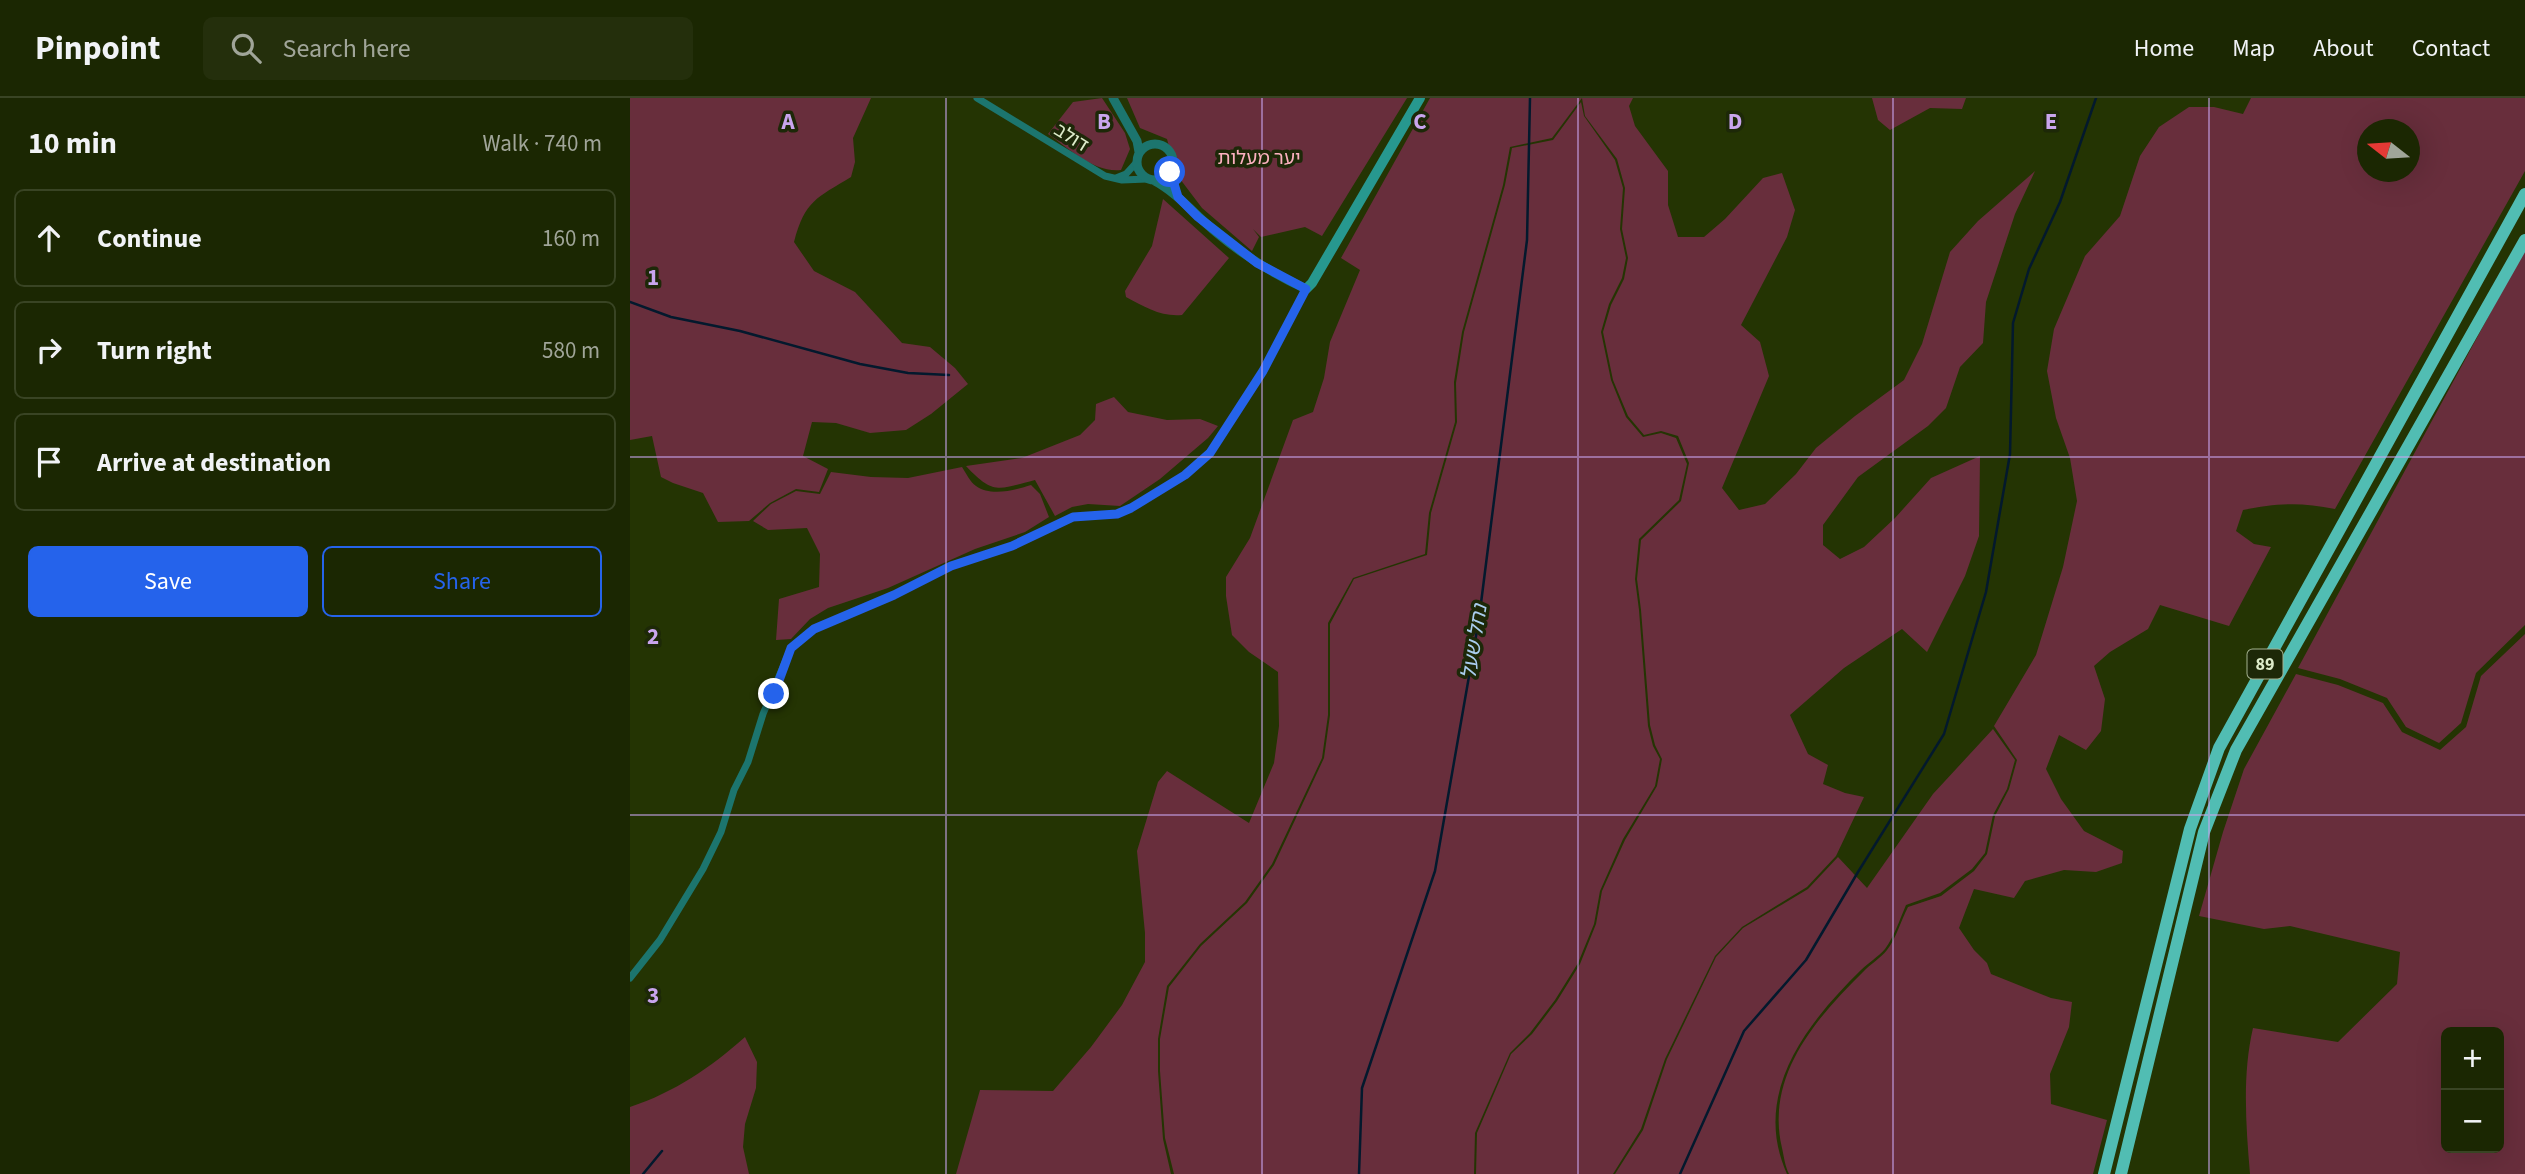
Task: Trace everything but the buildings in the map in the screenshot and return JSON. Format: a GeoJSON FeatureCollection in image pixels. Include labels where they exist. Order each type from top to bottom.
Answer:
{"type":"FeatureCollection","features":[{"type":"Feature","properties":{"kind":"highway","name":"89"},"geometry":{"type":"LineString","coordinates":[[2104,1174],[2190,829],[2219,748],[2525,194]]}},
{"type":"Feature","properties":{"kind":"highway","name":"89"},"geometry":{"type":"LineString","coordinates":[[2121,1174],[2204,832],[2236,750],[2525,240]]}},
{"type":"Feature","properties":{"kind":"main road"},"geometry":{"type":"LineString","coordinates":[[1306,289],[1420,98]]}},
{"type":"Feature","properties":{"kind":"street","name":"דולב"},"geometry":{"type":"LineString","coordinates":[[976,98],[1094,170],[1115,178],[1150,180]]}},
{"type":"Feature","properties":{"kind":"street"},"geometry":{"type":"LineString","coordinates":[[1113,98],[1137,141],[1139,152]]}},
{"type":"Feature","properties":{"kind":"street"},"geometry":{"type":"LineString","coordinates":[[1129,128],[1167,148],[1171,154],[1172,177],[1178,197]]}},
{"type":"Feature","properties":{"kind":"street"},"geometry":{"type":"LineString","coordinates":[[1115,178],[1126,174],[1136,163],[1143,147],[1155,143]]}},
{"type":"Feature","properties":{"kind":"street"},"geometry":{"type":"LineString","coordinates":[[630,978],[660,940],[703,869],[721,832],[734,790],[748,762],[763,714],[774,694],[791,648],[814,629],[894,595],[951,566],[1012,546],[1073,517],[1117,514],[1131,508],[1185,475],[1210,453],[1263,371],[1306,289],[1239,250],[1178,197],[1138,170],[1136,163]]}},
{"type":"Feature","properties":{"kind":"street"},"geometry":{"type":"LineString","coordinates":[[1150,180],[1164,178],[1172,166]]}},
{"type":"Feature","properties":{"kind":"green space"},"geometry":{"type":"Polygon","coordinates":[[[630,98],[871,98],[853,138],[855,162],[851,177],[814,202],[803,217],[794,242],[814,271],[855,292],[902,343],[930,347],[955,368],[968,384],[906,430],[870,433],[836,423],[812,422],[803,456],[828,469],[819,492],[796,489],[770,503],[749,521],[718,522],[703,493],[661,477],[652,436],[630,440],[630,98]]]}},
{"type":"Feature","properties":{"kind":"green space"},"geometry":{"type":"Polygon","coordinates":[[[1102,98],[1125,133],[1130,149],[1121,170],[1091,164],[1048,134],[1073,102],[1102,98]]]}},
{"type":"Feature","properties":{"kind":"green space","name":"יער מעלות"},"geometry":{"type":"Polygon","coordinates":[[[1127,98],[1407,98],[1322,236],[1305,227],[1261,237],[1253,229],[1259,237],[1252,251],[1202,208],[1177,175],[1167,139],[1140,128],[1127,98]]]}},
{"type":"Feature","properties":{"kind":"green space"},"geometry":{"type":"Polygon","coordinates":[[[1430,98],[1582,98],[1552,138],[1510,147],[1503,185],[1462,332],[1454,382],[1455,422],[1429,513],[1425,554],[1353,578],[1328,623],[1328,715],[1322,758],[1272,864],[1245,902],[1200,944],[1167,986],[1158,1039],[1158,1071],[1163,1139],[1171,1174],[956,1174],[980,1090],[1053,1091],[1091,1047],[1122,1005],[1145,962],[1137,851],[1158,782],[1167,771],[1249,823],[1274,763],[1279,726],[1278,672],[1249,652],[1232,635],[1226,577],[1250,538],[1293,420],[1313,412],[1324,378],[1330,342],[1360,270],[1341,258],[1430,98]]]}},
{"type":"Feature","properties":{"kind":"green space"},"geometry":{"type":"Polygon","coordinates":[[[1582,98],[1633,98],[1629,106],[1635,126],[1668,171],[1668,205],[1678,237],[1704,237],[1725,219],[1763,178],[1782,173],[1795,210],[1787,237],[1741,325],[1760,342],[1769,376],[1722,488],[1739,510],[1765,504],[1796,474],[1816,448],[1904,380],[1922,344],[1950,252],[1978,221],[2035,171],[2015,214],[1986,302],[1983,343],[1960,367],[1946,408],[1928,426],[1858,477],[1823,525],[1823,545],[1840,559],[1864,547],[1931,478],[1980,456],[1979,536],[1965,576],[1927,652],[1902,629],[1844,668],[1790,715],[1808,754],[1828,765],[1823,784],[1864,797],[1836,856],[1807,887],[1742,927],[1715,956],[1665,1059],[1641,1129],[1613,1174],[1476,1174],[1477,1133],[1511,1054],[1532,1034],[1580,964],[1596,924],[1602,891],[1625,840],[1657,786],[1662,759],[1650,725],[1637,579],[1641,540],[1681,501],[1689,463],[1678,436],[1661,431],[1644,435],[1628,416],[1613,380],[1603,332],[1611,305],[1624,279],[1628,258],[1622,229],[1625,188],[1617,159],[1585,116],[1582,98]]]}},
{"type":"Feature","properties":{"kind":"green space"},"geometry":{"type":"Polygon","coordinates":[[[1872,98],[1966,98],[1962,109],[1930,108],[1890,130],[1878,120],[1872,98]]]}},
{"type":"Feature","properties":{"kind":"green space"},"geometry":{"type":"Polygon","coordinates":[[[2251,98],[2525,98],[2525,171],[2335,509],[2289,504],[2243,510],[2236,531],[2254,544],[2271,547],[2229,626],[2160,605],[2148,629],[2110,652],[2094,666],[2105,699],[2101,731],[2086,750],[2059,735],[2046,769],[2061,799],[2084,831],[2123,851],[2122,863],[2096,872],[2064,870],[2025,881],[2014,898],[1974,889],[1959,928],[1987,963],[1991,974],[2051,998],[2072,1002],[2069,1027],[2050,1074],[2051,1104],[2107,1120],[2093,1174],[1789,1174],[1779,1122],[1781,1097],[1798,1051],[1828,1009],[1887,950],[1908,907],[1941,896],[1974,871],[1987,854],[1995,816],[2009,789],[2017,760],[1994,726],[2036,655],[2063,567],[2077,501],[2070,458],[2056,418],[2047,371],[2054,329],[2085,256],[2120,216],[2140,156],[2159,127],[2189,107],[2214,107],[2243,114],[2251,98]]]}},
{"type":"Feature","properties":{"kind":"green space"},"geometry":{"type":"Polygon","coordinates":[[[1581,102],[1584,116],[1615,160],[1623,188],[1620,229],[1626,258],[1622,278],[1609,304],[1601,332],[1611,380],[1626,417],[1643,437],[1661,433],[1676,438],[1687,464],[1679,500],[1639,539],[1635,579],[1648,726],[1653,746],[1660,759],[1655,786],[1623,839],[1600,891],[1594,924],[1578,963],[1555,1000],[1530,1033],[1510,1053],[1475,1133],[1474,1174],[1174,1174],[1165,1138],[1160,1071],[1160,1039],[1169,987],[1201,946],[1247,903],[1274,865],[1324,758],[1330,715],[1330,624],[1354,579],[1427,555],[1431,513],[1457,422],[1456,383],[1464,332],[1505,185],[1512,148],[1553,140],[1581,102]]]}},
{"type":"Feature","properties":{"kind":"green space"},"geometry":{"type":"Polygon","coordinates":[[[1163,199],[1229,258],[1182,315],[1153,310],[1126,297],[1125,291],[1152,246],[1163,199]]]}},
{"type":"Feature","properties":{"kind":"green space"},"geometry":{"type":"Polygon","coordinates":[[[2525,249],[2525,625],[2476,673],[2461,723],[2439,743],[2406,727],[2387,698],[2340,679],[2298,668],[2525,249]]]}},
{"type":"Feature","properties":{"kind":"green space"},"geometry":{"type":"Polygon","coordinates":[[[1114,397],[1128,412],[1167,420],[1200,419],[1218,426],[1208,438],[1160,479],[1120,506],[1088,504],[1072,507],[1055,516],[1035,480],[998,488],[984,482],[966,466],[1022,458],[1080,435],[1095,420],[1096,404],[1114,397]]]}},
{"type":"Feature","properties":{"kind":"green space"},"geometry":{"type":"Polygon","coordinates":[[[962,467],[974,484],[989,491],[1003,492],[1031,485],[1040,494],[1049,517],[1025,532],[975,549],[888,588],[828,608],[810,619],[791,639],[776,640],[779,599],[819,587],[820,554],[807,528],[768,530],[753,521],[771,504],[796,491],[820,494],[831,472],[908,478],[962,467]]]}},
{"type":"Feature","properties":{"kind":"green space"},"geometry":{"type":"Polygon","coordinates":[[[2525,634],[2525,1174],[2250,1174],[2246,1082],[2253,1028],[2338,1042],[2397,984],[2400,952],[2290,926],[2264,929],[2199,916],[2244,769],[2296,674],[2338,685],[2383,703],[2402,732],[2440,750],[2466,727],[2481,676],[2525,634]]]}},
{"type":"Feature","properties":{"kind":"green space"},"geometry":{"type":"Polygon","coordinates":[[[1993,729],[2015,760],[2007,789],[1993,815],[1985,853],[1972,869],[1940,893],[1906,905],[1885,949],[1841,991],[1804,1037],[1790,1062],[1780,1089],[1776,1116],[1778,1144],[1787,1174],[1615,1174],[1643,1130],[1667,1059],[1716,957],[1743,928],[1808,889],[1838,857],[1867,888],[1933,794],[1993,729]]]}},
{"type":"Feature","properties":{"kind":"green space"},"geometry":{"type":"Polygon","coordinates":[[[745,1037],[757,1062],[756,1088],[745,1124],[743,1147],[749,1174],[630,1174],[630,1107],[691,1078],[745,1037]]]}},
{"type":"Feature","properties":{"kind":"waterway","name":"נחל שעל"},"geometry":{"type":"LineString","coordinates":[[1359,1174],[1362,1088],[1435,871],[1479,619],[1527,240],[1530,98]]}},
{"type":"Feature","properties":{"kind":"waterway"},"geometry":{"type":"LineString","coordinates":[[1680,1174],[1744,1031],[1806,960],[1944,734],[1986,592],[2010,454],[2013,323],[2029,269],[2060,202],[2096,98]]}},
{"type":"Feature","properties":{"kind":"waterway"},"geometry":{"type":"LineString","coordinates":[[630,302],[671,317],[740,331],[860,364],[908,373],[949,375]]}},
{"type":"Feature","properties":{"kind":"waterway"},"geometry":{"type":"LineString","coordinates":[[643,1174],[662,1151]]}},
{"type":"Feature","properties":{"kind":"route"},"geometry":{"type":"LineString","coordinates":[[774,694],[791,648],[814,629],[894,595],[951,566],[1012,546],[1073,517],[1117,514],[1131,508],[1205,460],[1263,371],[1306,289],[1257,263],[1198,217],[1178,197],[1172,166],[1170,172]]}}]}
